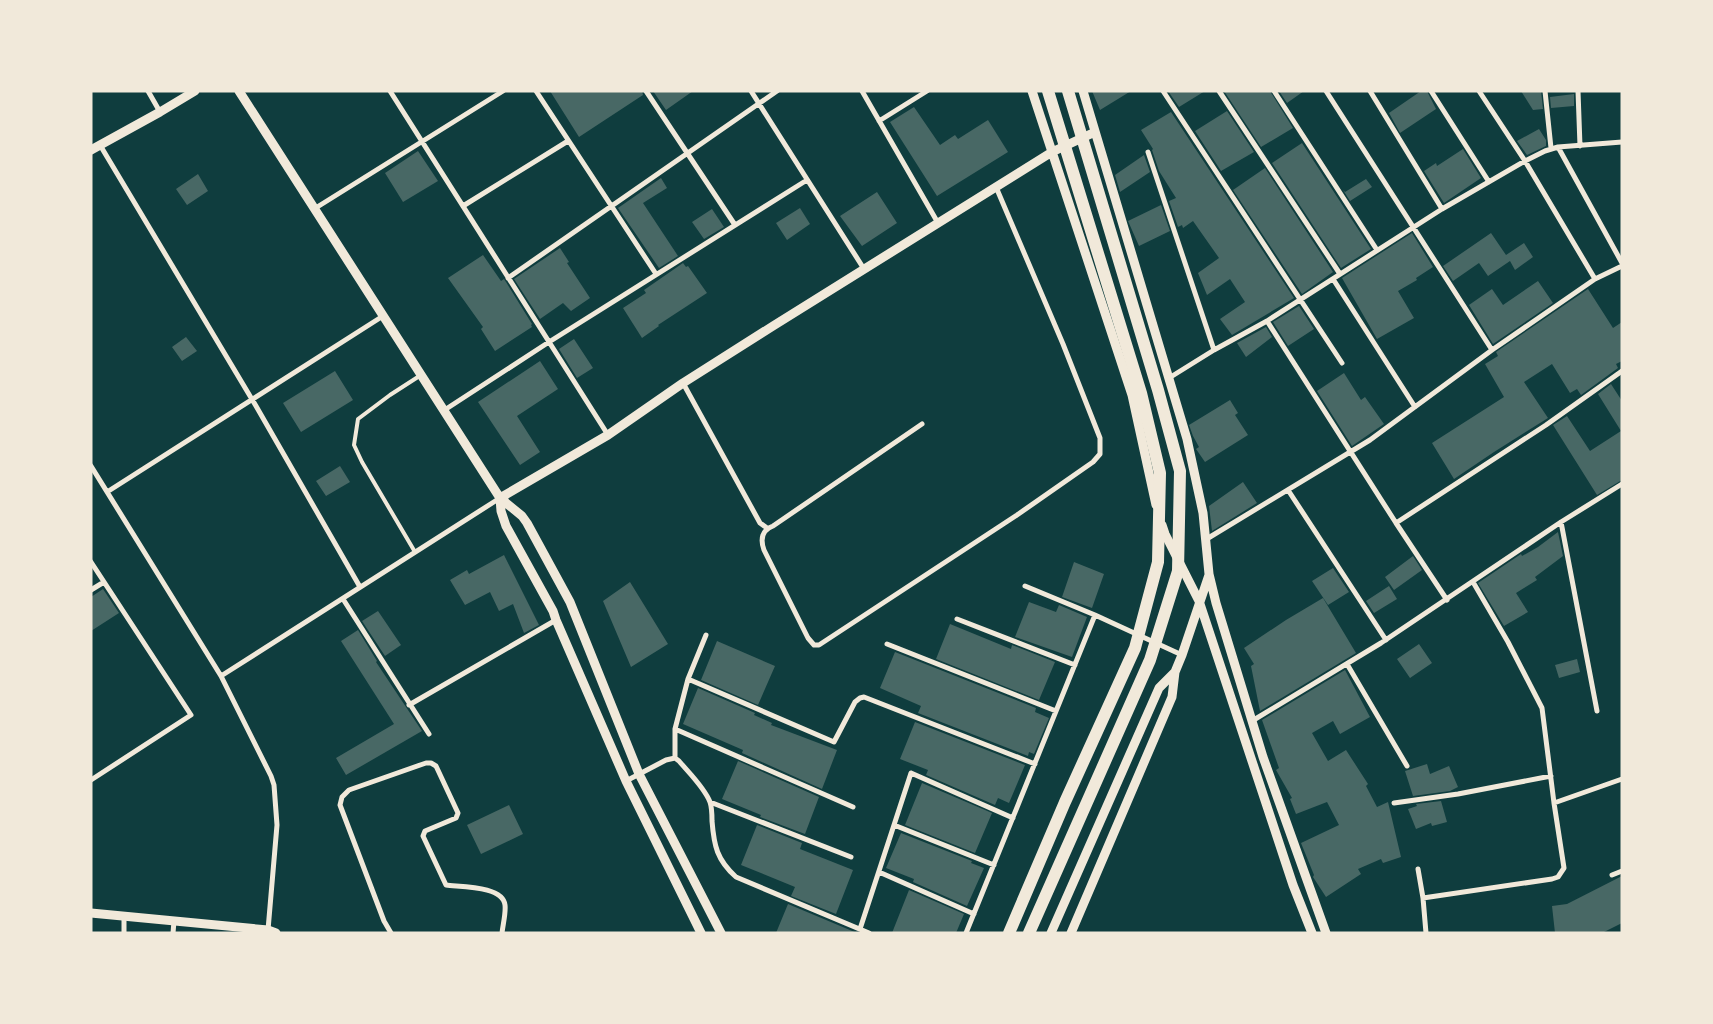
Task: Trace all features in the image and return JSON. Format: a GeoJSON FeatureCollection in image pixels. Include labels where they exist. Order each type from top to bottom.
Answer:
{"type":"FeatureCollection","features":[{"type":"Feature","properties":{"kind":"main road"},"geometry":{"type":"LineString","coordinates":[[1009,933],[1065,802],[1136,648],[1158,562],[1160,473],[1141,393],[1048,91]]}},
{"type":"Feature","properties":{"kind":"main road"},"geometry":{"type":"LineString","coordinates":[[1029,933],[1150,660],[1178,571],[1180,471],[1158,390],[1068,91]]}},
{"type":"Feature","properties":{"kind":"street"},"geometry":{"type":"LineString","coordinates":[[148,91],[160,112]]}},
{"type":"Feature","properties":{"kind":"street"},"geometry":{"type":"LineString","coordinates":[[91,150],[195,91]]}},
{"type":"Feature","properties":{"kind":"street"},"geometry":{"type":"LineString","coordinates":[[239,91],[500,498],[522,516],[527,523],[570,602],[639,774],[720,933]]}},
{"type":"Feature","properties":{"kind":"street"},"geometry":{"type":"LineString","coordinates":[[390,91],[608,435]]}},
{"type":"Feature","properties":{"kind":"street"},"geometry":{"type":"LineString","coordinates":[[314,209],[503,91]]}},
{"type":"Feature","properties":{"kind":"street"},"geometry":{"type":"LineString","coordinates":[[536,91],[656,274]]}},
{"type":"Feature","properties":{"kind":"street"},"geometry":{"type":"LineString","coordinates":[[646,91],[735,225]]}},
{"type":"Feature","properties":{"kind":"street"},"geometry":{"type":"LineString","coordinates":[[751,91],[864,269]]}},
{"type":"Feature","properties":{"kind":"street"},"geometry":{"type":"LineString","coordinates":[[508,278],[777,91]]}},
{"type":"Feature","properties":{"kind":"street"},"geometry":{"type":"LineString","coordinates":[[862,91],[938,223]]}},
{"type":"Feature","properties":{"kind":"street"},"geometry":{"type":"LineString","coordinates":[[879,121],[927,91]]}},
{"type":"Feature","properties":{"kind":"street"},"geometry":{"type":"LineString","coordinates":[[1032,91],[1132,395],[1152,487],[1165,534],[1199,601],[1284,858],[1304,916],[1312,933]]}},
{"type":"Feature","properties":{"kind":"street"},"geometry":{"type":"LineString","coordinates":[[1083,91],[1187,439],[1203,513],[1209,574],[1216,603],[1271,782],[1326,933]]}},
{"type":"Feature","properties":{"kind":"street"},"geometry":{"type":"LineString","coordinates":[[1163,91],[1342,363]]}},
{"type":"Feature","properties":{"kind":"street"},"geometry":{"type":"LineString","coordinates":[[1219,91],[1340,274]]}},
{"type":"Feature","properties":{"kind":"street"},"geometry":{"type":"LineString","coordinates":[[1274,91],[1377,250]]}},
{"type":"Feature","properties":{"kind":"street"},"geometry":{"type":"LineString","coordinates":[[1326,91],[1412,228],[1492,350]]}},
{"type":"Feature","properties":{"kind":"street"},"geometry":{"type":"LineString","coordinates":[[1370,91],[1442,209]]}},
{"type":"Feature","properties":{"kind":"street"},"geometry":{"type":"LineString","coordinates":[[1430,91],[1489,182]]}},
{"type":"Feature","properties":{"kind":"street"},"geometry":{"type":"LineString","coordinates":[[1479,91],[1525,161],[1595,279]]}},
{"type":"Feature","properties":{"kind":"street"},"geometry":{"type":"LineString","coordinates":[[1546,91],[1551,148]]}},
{"type":"Feature","properties":{"kind":"street"},"geometry":{"type":"LineString","coordinates":[[1578,91],[1580,146]]}},
{"type":"Feature","properties":{"kind":"street"},"geometry":{"type":"LineString","coordinates":[[221,676],[500,498],[608,435],[683,383],[996,186],[1052,152],[1096,132]]}},
{"type":"Feature","properties":{"kind":"street"},"geometry":{"type":"LineString","coordinates":[[463,206],[568,141]]}},
{"type":"Feature","properties":{"kind":"street"},"geometry":{"type":"LineString","coordinates":[[1169,378],[1214,350],[1267,321],[1442,209],[1525,161],[1551,148],[1622,142]]}},
{"type":"Feature","properties":{"kind":"street"},"geometry":{"type":"LineString","coordinates":[[100,145],[252,400],[360,587]]}},
{"type":"Feature","properties":{"kind":"street"},"geometry":{"type":"LineString","coordinates":[[1205,540],[1370,440],[1492,350],[1595,279],[1622,265],[1558,147]]}},
{"type":"Feature","properties":{"kind":"street"},"geometry":{"type":"LineString","coordinates":[[1148,152],[1214,350]]}},
{"type":"Feature","properties":{"kind":"street"},"geometry":{"type":"LineString","coordinates":[[444,411],[549,342],[807,180]]}},
{"type":"Feature","properties":{"kind":"street"},"geometry":{"type":"LineString","coordinates":[[922,424],[773,526],[767,528],[761,538],[764,550],[812,644],[817,646],[1000,526],[1098,458],[1101,448],[1100,438],[1063,344],[996,186]]}},
{"type":"Feature","properties":{"kind":"street"},"geometry":{"type":"LineString","coordinates":[[1333,278],[1415,407]]}},
{"type":"Feature","properties":{"kind":"street"},"geometry":{"type":"LineString","coordinates":[[107,492],[383,316]]}},
{"type":"Feature","properties":{"kind":"street"},"geometry":{"type":"LineString","coordinates":[[1267,321],[1447,600]]}},
{"type":"Feature","properties":{"kind":"street"},"geometry":{"type":"LineString","coordinates":[[1396,523],[1546,425],[1622,371]]}},
{"type":"Feature","properties":{"kind":"street"},"geometry":{"type":"LineString","coordinates":[[683,383],[760,523],[767,528]]}},
{"type":"Feature","properties":{"kind":"street"},"geometry":{"type":"LineString","coordinates":[[91,914],[272,931],[277,824],[274,785],[266,764],[221,676],[92,469]]}},
{"type":"Feature","properties":{"kind":"street"},"geometry":{"type":"LineString","coordinates":[[1252,721],[1386,640],[1560,522],[1622,484]]}},
{"type":"Feature","properties":{"kind":"street"},"geometry":{"type":"LineString","coordinates":[[1288,490],[1386,640]]}},
{"type":"Feature","properties":{"kind":"street"},"geometry":{"type":"LineString","coordinates":[[500,498],[501,511],[506,526],[553,611],[626,781],[700,931],[714,920]]}},
{"type":"Feature","properties":{"kind":"street"},"geometry":{"type":"LineString","coordinates":[[1560,522],[1597,711]]}},
{"type":"Feature","properties":{"kind":"street"},"geometry":{"type":"LineString","coordinates":[[91,562],[191,715],[91,780]]}},
{"type":"Feature","properties":{"kind":"street"},"geometry":{"type":"LineString","coordinates":[[1071,933],[1172,697],[1175,672],[1209,574]]}},
{"type":"Feature","properties":{"kind":"street"},"geometry":{"type":"LineString","coordinates":[[91,590],[104,582]]}},
{"type":"Feature","properties":{"kind":"street"},"geometry":{"type":"LineString","coordinates":[[1423,898],[1552,879],[1558,877],[1564,868],[1542,708],[1508,642],[1473,582]]}},
{"type":"Feature","properties":{"kind":"street"},"geometry":{"type":"LineString","coordinates":[[1025,586],[1095,615],[1182,655]]}},
{"type":"Feature","properties":{"kind":"street"},"geometry":{"type":"LineString","coordinates":[[343,599],[429,734]]}},
{"type":"Feature","properties":{"kind":"street"},"geometry":{"type":"LineString","coordinates":[[966,933],[1095,615]]}},
{"type":"Feature","properties":{"kind":"street"},"geometry":{"type":"LineString","coordinates":[[957,619],[1075,666]]}},
{"type":"Feature","properties":{"kind":"street"},"geometry":{"type":"LineString","coordinates":[[409,705],[556,620]]}},
{"type":"Feature","properties":{"kind":"street"},"geometry":{"type":"LineString","coordinates":[[706,635],[688,679],[675,729],[675,758],[705,793],[710,802],[717,852],[724,864],[736,877],[869,933]]}},
{"type":"Feature","properties":{"kind":"street"},"geometry":{"type":"LineString","coordinates":[[887,644],[1056,711]]}},
{"type":"Feature","properties":{"kind":"street"},"geometry":{"type":"LineString","coordinates":[[1347,664],[1406,766]]}},
{"type":"Feature","properties":{"kind":"street"},"geometry":{"type":"LineString","coordinates":[[1051,933],[1160,688],[1175,672]]}},
{"type":"Feature","properties":{"kind":"street"},"geometry":{"type":"LineString","coordinates":[[688,679],[834,742],[855,702],[864,697],[1035,764]]}},
{"type":"Feature","properties":{"kind":"street"},"geometry":{"type":"LineString","coordinates":[[675,729],[853,807]]}},
{"type":"Feature","properties":{"kind":"street"},"geometry":{"type":"LineString","coordinates":[[626,781],[666,760],[675,758]]}},
{"type":"Feature","properties":{"kind":"street"},"geometry":{"type":"LineString","coordinates":[[391,933],[384,921],[340,805],[342,797],[349,790],[426,763],[436,766],[458,813],[456,818],[425,831],[423,836],[446,885],[491,890],[500,894],[506,904],[502,933]]}},
{"type":"Feature","properties":{"kind":"street"},"geometry":{"type":"LineString","coordinates":[[860,929],[911,773],[1013,818]]}},
{"type":"Feature","properties":{"kind":"street"},"geometry":{"type":"LineString","coordinates":[[1394,804],[1551,776]]}},
{"type":"Feature","properties":{"kind":"street"},"geometry":{"type":"LineString","coordinates":[[1554,803],[1622,779]]}},
{"type":"Feature","properties":{"kind":"street"},"geometry":{"type":"LineString","coordinates":[[710,802],[851,857]]}},
{"type":"Feature","properties":{"kind":"street"},"geometry":{"type":"LineString","coordinates":[[894,825],[994,865]]}},
{"type":"Feature","properties":{"kind":"street"},"geometry":{"type":"LineString","coordinates":[[1418,869],[1426,933]]}},
{"type":"Feature","properties":{"kind":"street"},"geometry":{"type":"LineString","coordinates":[[1612,875],[1622,871]]}},
{"type":"Feature","properties":{"kind":"street"},"geometry":{"type":"LineString","coordinates":[[879,872],[974,914]]}},
{"type":"Feature","properties":{"kind":"street"},"geometry":{"type":"LineString","coordinates":[[124,916],[124,933]]}},
{"type":"Feature","properties":{"kind":"street"},"geometry":{"type":"LineString","coordinates":[[174,921],[174,933]]}},
{"type":"Feature","properties":{"kind":"lane"},"geometry":{"type":"LineString","coordinates":[[415,552],[354,445],[358,419],[390,395],[421,376]]}},
{"type":"Feature","properties":{"kind":"building"},"geometry":{"type":"Polygon","coordinates":[[[550,91],[642,91],[643,95],[579,137],[550,91]]]}},
{"type":"Feature","properties":{"kind":"building"},"geometry":{"type":"Polygon","coordinates":[[[653,91],[693,91],[666,110],[653,91]]]}},
{"type":"Feature","properties":{"kind":"building"},"geometry":{"type":"Polygon","coordinates":[[[1092,91],[1131,91],[1100,110],[1092,91]]]}},
{"type":"Feature","properties":{"kind":"building"},"geometry":{"type":"Polygon","coordinates":[[[1168,91],[1205,91],[1179,107],[1168,91]]]}},
{"type":"Feature","properties":{"kind":"building"},"geometry":{"type":"Polygon","coordinates":[[[1224,91],[1270,91],[1293,128],[1261,147],[1224,91]]]}},
{"type":"Feature","properties":{"kind":"building"},"geometry":{"type":"Polygon","coordinates":[[[1279,91],[1304,91],[1287,103],[1279,91]]]}},
{"type":"Feature","properties":{"kind":"building"},"geometry":{"type":"Polygon","coordinates":[[[1421,91],[1427,91],[1436,109],[1400,133],[1389,113],[1421,91]]]}},
{"type":"Feature","properties":{"kind":"building"},"geometry":{"type":"Polygon","coordinates":[[[1521,91],[1541,91],[1543,109],[1533,110],[1521,91]]]}},
{"type":"Feature","properties":{"kind":"building"},"geometry":{"type":"Polygon","coordinates":[[[1574,94],[1574,106],[1551,108],[1550,97],[1574,94]]]}},
{"type":"Feature","properties":{"kind":"building"},"geometry":{"type":"Polygon","coordinates":[[[914,107],[940,145],[955,135],[958,139],[988,120],[1008,152],[937,196],[890,122],[914,107]]]}},
{"type":"Feature","properties":{"kind":"building"},"geometry":{"type":"Polygon","coordinates":[[[1227,111],[1254,152],[1221,171],[1195,131],[1227,111]]]}},
{"type":"Feature","properties":{"kind":"building"},"geometry":{"type":"Polygon","coordinates":[[[1171,112],[1294,298],[1232,335],[1220,319],[1245,302],[1230,279],[1207,295],[1198,273],[1219,258],[1193,221],[1183,228],[1182,225],[1178,227],[1169,201],[1176,198],[1159,171],[1153,149],[1141,130],[1171,112]]]}},
{"type":"Feature","properties":{"kind":"building"},"geometry":{"type":"Polygon","coordinates":[[[1539,129],[1546,140],[1546,146],[1527,155],[1517,141],[1539,129]]]}},
{"type":"Feature","properties":{"kind":"building"},"geometry":{"type":"Polygon","coordinates":[[[1302,143],[1371,249],[1341,268],[1272,163],[1302,143]]]}},
{"type":"Feature","properties":{"kind":"building"},"geometry":{"type":"Polygon","coordinates":[[[1463,149],[1481,178],[1444,203],[1424,171],[1436,163],[1437,166],[1463,149]]]}},
{"type":"Feature","properties":{"kind":"building"},"geometry":{"type":"Polygon","coordinates":[[[418,151],[438,181],[403,202],[385,173],[418,151]]]}},
{"type":"Feature","properties":{"kind":"building"},"geometry":{"type":"Polygon","coordinates":[[[1144,155],[1150,172],[1120,192],[1115,175],[1144,155]]]}},
{"type":"Feature","properties":{"kind":"building"},"geometry":{"type":"Polygon","coordinates":[[[1265,168],[1333,272],[1302,294],[1233,190],[1265,168]]]}},
{"type":"Feature","properties":{"kind":"building"},"geometry":{"type":"Polygon","coordinates":[[[198,174],[208,191],[187,205],[176,189],[198,174]]]}},
{"type":"Feature","properties":{"kind":"building"},"geometry":{"type":"Polygon","coordinates":[[[661,178],[667,188],[643,203],[678,256],[659,268],[618,208],[661,178]]]}},
{"type":"Feature","properties":{"kind":"building"},"geometry":{"type":"Polygon","coordinates":[[[1366,179],[1372,187],[1350,201],[1343,190],[1345,192],[1366,179]]]}},
{"type":"Feature","properties":{"kind":"building"},"geometry":{"type":"Polygon","coordinates":[[[877,192],[897,223],[862,246],[840,216],[877,192]]]}},
{"type":"Feature","properties":{"kind":"building"},"geometry":{"type":"Polygon","coordinates":[[[1161,205],[1170,231],[1139,246],[1128,221],[1161,205]]]}},
{"type":"Feature","properties":{"kind":"building"},"geometry":{"type":"Polygon","coordinates":[[[800,208],[810,224],[787,240],[776,223],[800,208]]]}},
{"type":"Feature","properties":{"kind":"building"},"geometry":{"type":"Polygon","coordinates":[[[712,209],[724,227],[704,239],[692,222],[712,209]]]}},
{"type":"Feature","properties":{"kind":"building"},"geometry":{"type":"Polygon","coordinates":[[[1412,233],[1433,267],[1416,278],[1417,280],[1398,291],[1414,318],[1377,339],[1342,278],[1412,233]]]}},
{"type":"Feature","properties":{"kind":"building"},"geometry":{"type":"Polygon","coordinates":[[[1491,233],[1506,255],[1524,243],[1533,257],[1515,270],[1510,261],[1488,276],[1479,263],[1453,281],[1443,266],[1491,233]]]}},
{"type":"Feature","properties":{"kind":"building"},"geometry":{"type":"Polygon","coordinates":[[[560,248],[569,262],[567,263],[590,298],[571,311],[563,303],[540,319],[514,279],[560,248]]]}},
{"type":"Feature","properties":{"kind":"building"},"geometry":{"type":"Polygon","coordinates":[[[483,255],[501,281],[504,279],[532,324],[532,327],[495,351],[481,329],[483,327],[448,278],[483,255]]]}},
{"type":"Feature","properties":{"kind":"building"},"geometry":{"type":"Polygon","coordinates":[[[683,263],[686,267],[688,266],[707,293],[658,325],[642,338],[623,308],[646,293],[644,290],[683,263]]]}},
{"type":"Feature","properties":{"kind":"building"},"geometry":{"type":"Polygon","coordinates":[[[1538,281],[1553,303],[1493,344],[1469,305],[1492,289],[1503,305],[1538,281]]]}},
{"type":"Feature","properties":{"kind":"building"},"geometry":{"type":"Polygon","coordinates":[[[1588,289],[1613,328],[1622,322],[1622,361],[1616,364],[1618,368],[1581,395],[1577,389],[1570,393],[1552,364],[1524,382],[1548,418],[1454,479],[1432,443],[1504,397],[1485,364],[1498,356],[1496,352],[1588,289]]]}},
{"type":"Feature","properties":{"kind":"building"},"geometry":{"type":"Polygon","coordinates":[[[1299,306],[1314,329],[1288,346],[1273,322],[1299,306]]]}},
{"type":"Feature","properties":{"kind":"building"},"geometry":{"type":"Polygon","coordinates":[[[1266,327],[1272,337],[1246,357],[1237,343],[1266,327]]]}},
{"type":"Feature","properties":{"kind":"building"},"geometry":{"type":"Polygon","coordinates":[[[186,337],[197,351],[182,361],[172,347],[186,337]]]}},
{"type":"Feature","properties":{"kind":"building"},"geometry":{"type":"Polygon","coordinates":[[[574,339],[593,368],[577,378],[559,349],[574,339]]]}},
{"type":"Feature","properties":{"kind":"building"},"geometry":{"type":"Polygon","coordinates":[[[540,361],[558,389],[517,416],[540,452],[520,465],[478,402],[540,361]]]}},
{"type":"Feature","properties":{"kind":"building"},"geometry":{"type":"Polygon","coordinates":[[[335,371],[353,400],[301,432],[283,403],[335,371]]]}},
{"type":"Feature","properties":{"kind":"building"},"geometry":{"type":"Polygon","coordinates":[[[1344,373],[1361,400],[1365,397],[1384,424],[1352,446],[1317,391],[1344,373]]]}},
{"type":"Feature","properties":{"kind":"building"},"geometry":{"type":"Polygon","coordinates":[[[1611,384],[1622,401],[1622,480],[1597,495],[1553,425],[1567,416],[1590,451],[1621,431],[1598,394],[1611,384]]]}},
{"type":"Feature","properties":{"kind":"building"},"geometry":{"type":"Polygon","coordinates":[[[1230,400],[1238,413],[1235,415],[1248,435],[1205,462],[1196,449],[1199,447],[1189,425],[1230,400]]]}},
{"type":"Feature","properties":{"kind":"building"},"geometry":{"type":"Polygon","coordinates":[[[340,466],[350,482],[326,496],[316,481],[340,466]]]}},
{"type":"Feature","properties":{"kind":"building"},"geometry":{"type":"Polygon","coordinates":[[[1243,482],[1257,503],[1212,531],[1209,506],[1243,482]]]}},
{"type":"Feature","properties":{"kind":"building"},"geometry":{"type":"Polygon","coordinates":[[[1558,532],[1563,556],[1535,577],[1537,580],[1516,593],[1528,612],[1504,626],[1478,583],[1521,554],[1522,556],[1538,547],[1558,532]]]}},
{"type":"Feature","properties":{"kind":"building"},"geometry":{"type":"Polygon","coordinates":[[[504,555],[539,625],[524,633],[513,604],[499,611],[490,592],[465,605],[450,580],[467,570],[469,574],[504,555]]]}},
{"type":"Feature","properties":{"kind":"building"},"geometry":{"type":"Polygon","coordinates":[[[1413,556],[1422,570],[1394,590],[1385,577],[1413,556]]]}},
{"type":"Feature","properties":{"kind":"building"},"geometry":{"type":"Polygon","coordinates":[[[1074,562],[1104,574],[1092,608],[1062,597],[1074,562]]]}},
{"type":"Feature","properties":{"kind":"building"},"geometry":{"type":"Polygon","coordinates":[[[1333,568],[1349,592],[1328,605],[1312,581],[1333,568]]]}},
{"type":"Feature","properties":{"kind":"building"},"geometry":{"type":"Polygon","coordinates":[[[630,582],[668,644],[631,667],[603,601],[630,582]]]}},
{"type":"Feature","properties":{"kind":"building"},"geometry":{"type":"Polygon","coordinates":[[[1389,586],[1397,599],[1374,613],[1366,601],[1389,586]]]}},
{"type":"Feature","properties":{"kind":"building"},"geometry":{"type":"Polygon","coordinates":[[[103,589],[119,613],[91,631],[91,597],[103,589]]]}},
{"type":"Feature","properties":{"kind":"building"},"geometry":{"type":"Polygon","coordinates":[[[1323,598],[1356,653],[1260,711],[1251,666],[1254,664],[1244,648],[1323,598]]]}},
{"type":"Feature","properties":{"kind":"building"},"geometry":{"type":"Polygon","coordinates":[[[1029,602],[1056,612],[1059,605],[1087,617],[1072,657],[1015,637],[1029,602]]]}},
{"type":"Feature","properties":{"kind":"building"},"geometry":{"type":"Polygon","coordinates":[[[378,611],[401,645],[385,656],[362,621],[378,611]]]}},
{"type":"Feature","properties":{"kind":"building"},"geometry":{"type":"Polygon","coordinates":[[[950,624],[1011,649],[1012,645],[1055,662],[1039,700],[936,659],[950,624]]]}},
{"type":"Feature","properties":{"kind":"building"},"geometry":{"type":"Polygon","coordinates":[[[358,630],[376,662],[422,731],[346,775],[336,758],[394,724],[341,641],[358,630]]]}},
{"type":"Feature","properties":{"kind":"building"},"geometry":{"type":"Polygon","coordinates":[[[717,641],[775,666],[758,705],[701,680],[717,641]]]}},
{"type":"Feature","properties":{"kind":"building"},"geometry":{"type":"Polygon","coordinates":[[[1419,644],[1432,663],[1410,678],[1397,659],[1419,644]]]}},
{"type":"Feature","properties":{"kind":"building"},"geometry":{"type":"Polygon","coordinates":[[[895,652],[1036,708],[1035,712],[1049,718],[1034,754],[1029,752],[1028,756],[918,713],[921,706],[880,688],[895,652]]]}},
{"type":"Feature","properties":{"kind":"building"},"geometry":{"type":"Polygon","coordinates":[[[1577,659],[1580,672],[1559,678],[1555,665],[1577,659]]]}},
{"type":"Feature","properties":{"kind":"building"},"geometry":{"type":"Polygon","coordinates":[[[1345,670],[1370,717],[1340,734],[1333,721],[1312,733],[1328,761],[1346,750],[1368,784],[1366,786],[1377,807],[1388,802],[1401,857],[1383,863],[1381,859],[1358,869],[1361,874],[1326,897],[1313,877],[1314,875],[1301,843],[1339,825],[1327,802],[1296,814],[1290,799],[1292,798],[1276,770],[1279,768],[1262,720],[1345,670]]]}},
{"type":"Feature","properties":{"kind":"building"},"geometry":{"type":"Polygon","coordinates":[[[698,688],[755,713],[754,715],[772,723],[771,725],[837,750],[822,789],[742,753],[743,750],[683,724],[698,688]]]}},
{"type":"Feature","properties":{"kind":"building"},"geometry":{"type":"Polygon","coordinates":[[[915,722],[1025,765],[1009,803],[998,798],[995,805],[926,775],[928,770],[900,759],[915,722]]]}},
{"type":"Feature","properties":{"kind":"building"},"geometry":{"type":"Polygon","coordinates":[[[738,761],[819,797],[805,834],[760,817],[761,815],[722,799],[738,761]]]}},
{"type":"Feature","properties":{"kind":"building"},"geometry":{"type":"Polygon","coordinates":[[[1427,764],[1430,774],[1449,766],[1458,787],[1450,791],[1413,796],[1405,771],[1427,764]]]}},
{"type":"Feature","properties":{"kind":"building"},"geometry":{"type":"Polygon","coordinates":[[[922,783],[992,813],[975,853],[905,825],[922,783]]]}},
{"type":"Feature","properties":{"kind":"building"},"geometry":{"type":"Polygon","coordinates":[[[1441,801],[1447,822],[1432,826],[1431,823],[1416,829],[1408,809],[1417,806],[1416,804],[1441,801]]]}},
{"type":"Feature","properties":{"kind":"building"},"geometry":{"type":"Polygon","coordinates":[[[509,805],[523,834],[481,854],[467,825],[509,805]]]}},
{"type":"Feature","properties":{"kind":"building"},"geometry":{"type":"Polygon","coordinates":[[[757,825],[802,843],[800,849],[853,870],[836,914],[791,896],[795,887],[741,865],[757,825]]]}},
{"type":"Feature","properties":{"kind":"building"},"geometry":{"type":"Polygon","coordinates":[[[901,833],[972,861],[971,863],[984,868],[967,906],[913,882],[914,879],[886,868],[901,833]]]}},
{"type":"Feature","properties":{"kind":"building"},"geometry":{"type":"Polygon","coordinates":[[[1622,876],[1622,923],[1602,933],[1555,933],[1552,906],[1567,904],[1622,876]]]}},
{"type":"Feature","properties":{"kind":"building"},"geometry":{"type":"Polygon","coordinates":[[[909,890],[964,914],[956,933],[892,933],[909,890]]]}},
{"type":"Feature","properties":{"kind":"building"},"geometry":{"type":"Polygon","coordinates":[[[788,904],[857,933],[776,933],[788,904]]]}}]}
